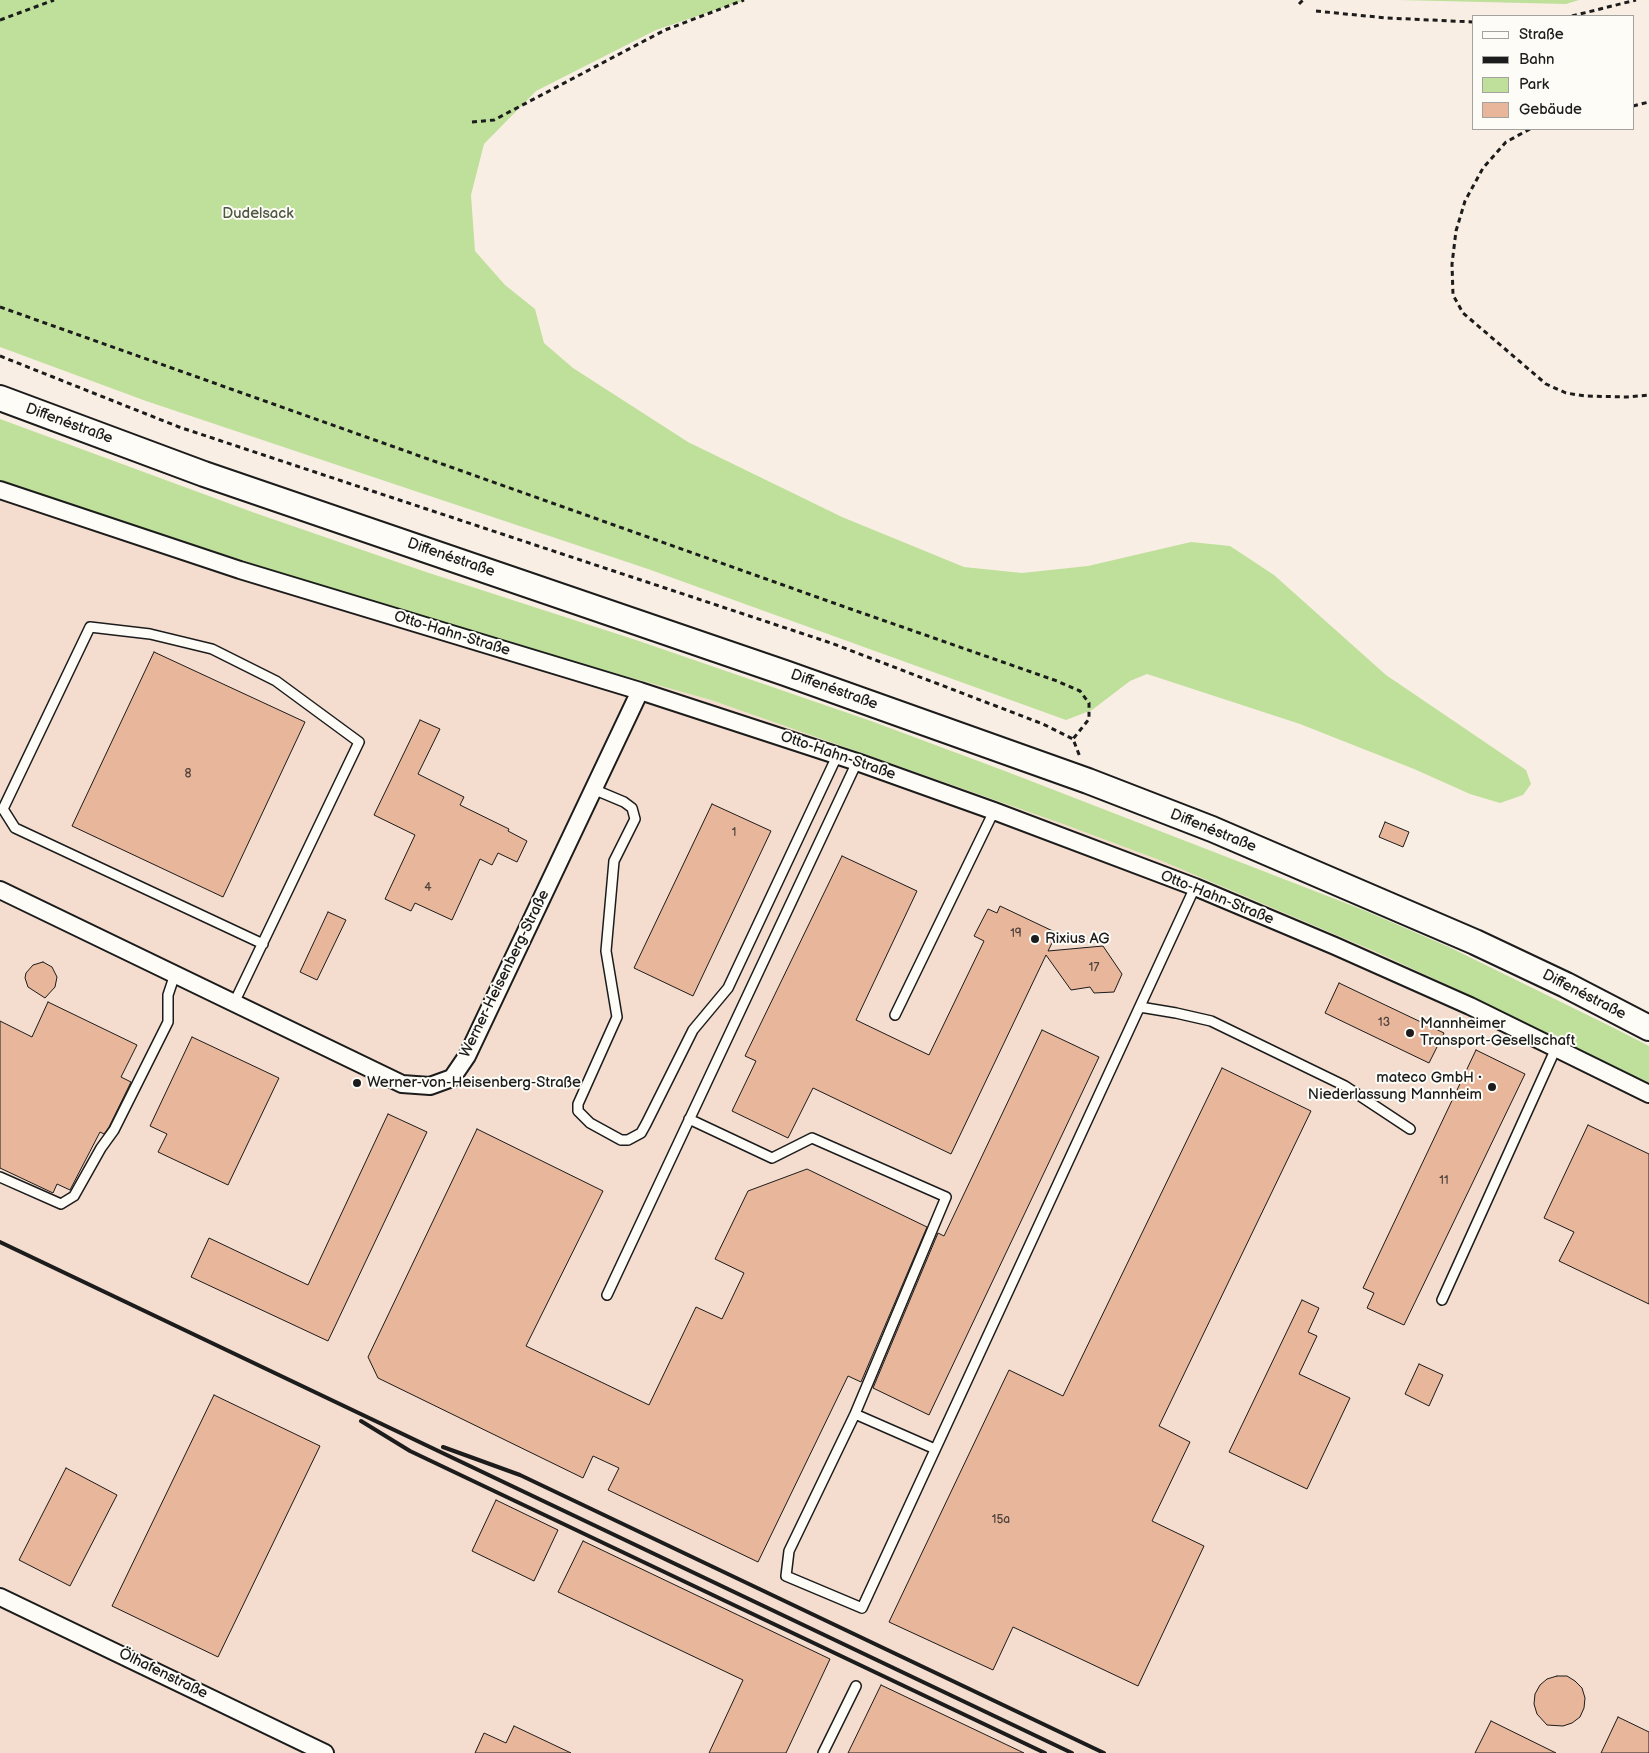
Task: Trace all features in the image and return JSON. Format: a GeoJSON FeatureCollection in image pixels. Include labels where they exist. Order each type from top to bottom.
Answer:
{"type":"FeatureCollection","features":[{"type":"Feature","properties":{"kind":"main road","name":"Diffenéstraße"},"geometry":{"type":"LineString","coordinates":[[0,398],[204,474],[785,673],[1088,781],[1212,829],[1475,942],[1566,985],[1649,1028]]}},
{"type":"Feature","properties":{"kind":"street","name":"Otto-Hahn-Straße"},"geometry":{"type":"LineString","coordinates":[[0,490],[240,570],[640,691],[856,762],[994,811],[1195,887],[1344,950],[1470,1006],[1649,1094]]}},
{"type":"Feature","properties":{"kind":"street","name":"Werner-Heisenberg-Straße"},"geometry":{"type":"LineString","coordinates":[[0,890],[402,1084],[430,1086],[452,1078],[467,1056],[640,691]]}},
{"type":"Feature","properties":{"kind":"street","name":"Ölhafenstraße"},"geometry":{"type":"LineString","coordinates":[[0,1597],[325,1753]]}},
{"type":"Feature","properties":{"kind":"lane"},"geometry":{"type":"LineString","coordinates":[[234,1004],[263,944],[359,742],[276,681],[212,649],[150,634],[90,626],[3,809],[14,828],[263,944]]}},
{"type":"Feature","properties":{"kind":"lane"},"geometry":{"type":"LineString","coordinates":[[593,789],[624,802],[632,808],[635,819],[614,861],[606,951],[617,1017],[580,1099],[578,1112],[590,1123],[621,1140],[628,1140],[641,1132],[693,1030],[728,988],[837,756]]}},
{"type":"Feature","properties":{"kind":"lane"},"geometry":{"type":"LineString","coordinates":[[607,1295],[856,762]]}},
{"type":"Feature","properties":{"kind":"lane"},"geometry":{"type":"LineString","coordinates":[[894,1015],[994,811]]}},
{"type":"Feature","properties":{"kind":"lane"},"geometry":{"type":"LineString","coordinates":[[689,1119],[772,1158],[812,1138],[946,1197],[855,1414],[788,1551],[786,1576],[862,1608],[1195,887]]}},
{"type":"Feature","properties":{"kind":"lane"},"geometry":{"type":"LineString","coordinates":[[0,1177],[61,1204],[74,1196],[100,1148],[114,1130],[168,1022],[168,996],[174,974]]}},
{"type":"Feature","properties":{"kind":"lane"},"geometry":{"type":"LineString","coordinates":[[1140,1007],[1176,1012],[1212,1021],[1345,1086],[1410,1129]]}},
{"type":"Feature","properties":{"kind":"lane"},"geometry":{"type":"LineString","coordinates":[[1442,1300],[1556,1048]]}},
{"type":"Feature","properties":{"kind":"lane"},"geometry":{"type":"LineString","coordinates":[[855,1414],[934,1449]]}},
{"type":"Feature","properties":{"kind":"lane"},"geometry":{"type":"LineString","coordinates":[[823,1753],[856,1686]]}},
{"type":"Feature","properties":{"kind":"path"},"geometry":{"type":"LineString","coordinates":[[0,20],[54,0]]}},
{"type":"Feature","properties":{"kind":"path"},"geometry":{"type":"LineString","coordinates":[[472,122],[494,120],[665,30],[744,0]]}},
{"type":"Feature","properties":{"kind":"path"},"geometry":{"type":"LineString","coordinates":[[1299,4],[1303,0]]}},
{"type":"Feature","properties":{"kind":"path"},"geometry":{"type":"LineString","coordinates":[[1576,15],[1636,0]]}},
{"type":"Feature","properties":{"kind":"path"},"geometry":{"type":"LineString","coordinates":[[1316,11],[1387,18],[1472,22]]}},
{"type":"Feature","properties":{"kind":"path"},"geometry":{"type":"LineString","coordinates":[[1634,106],[1649,102]]}},
{"type":"Feature","properties":{"kind":"path"},"geometry":{"type":"LineString","coordinates":[[1528,130],[1506,142],[1500,148],[1483,168],[1465,201],[1456,231],[1452,264],[1453,295],[1463,313],[1546,384],[1566,394],[1627,397],[1649,395]]}},
{"type":"Feature","properties":{"kind":"path"},"geometry":{"type":"LineString","coordinates":[[0,307],[1057,681],[1080,691],[1089,703],[1089,718],[1073,739]]}},
{"type":"Feature","properties":{"kind":"path"},"geometry":{"type":"LineString","coordinates":[[0,356],[179,427],[831,644],[1043,724],[1073,739],[1088,781]]}},
{"type":"Feature","properties":{"kind":"shaded area"},"geometry":{"type":"Polygon","coordinates":[[[0,481],[275,571],[557,657],[711,700],[1063,824],[1162,861],[1374,951],[1482,1001],[1649,1083],[1649,1753],[0,1753],[0,481]]]}},
{"type":"Feature","properties":{"kind":"green space","name":"Dudelsack"},"geometry":{"type":"Polygon","coordinates":[[[0,0],[745,0],[656,30],[536,91],[484,144],[471,195],[475,251],[505,285],[535,309],[544,343],[573,368],[688,442],[842,517],[964,567],[1022,573],[1088,566],[1191,542],[1230,546],[1274,575],[1386,675],[1526,770],[1531,784],[1523,795],[1500,803],[1470,794],[1414,769],[1300,724],[1147,674],[1130,681],[1092,710],[1066,720],[648,569],[146,401],[0,347],[0,0]]]}},
{"type":"Feature","properties":{"kind":"green space"},"geometry":{"type":"Polygon","coordinates":[[[1398,0],[1579,0],[1566,4],[1398,0]]]}},
{"type":"Feature","properties":{"kind":"green space"},"geometry":{"type":"Polygon","coordinates":[[[0,419],[255,513],[429,573],[636,640],[871,721],[1361,909],[1449,947],[1649,1046],[1649,1083],[1482,1001],[1374,951],[1162,861],[1063,824],[711,700],[557,657],[275,571],[0,481],[0,419]]]}},
{"type":"Feature","properties":{"kind":"building"},"geometry":{"type":"Polygon","coordinates":[[[154,652],[305,722],[223,897],[72,826],[154,652]]]}},
{"type":"Feature","properties":{"kind":"building"},"geometry":{"type":"Polygon","coordinates":[[[420,720],[440,729],[418,774],[464,797],[460,805],[509,829],[508,831],[527,841],[517,862],[498,853],[492,865],[480,859],[452,920],[415,903],[411,911],[385,899],[415,835],[374,815],[420,720]]]}},
{"type":"Feature","properties":{"kind":"building"},"geometry":{"type":"Polygon","coordinates":[[[712,804],[771,831],[693,996],[634,968],[712,804]]]}},
{"type":"Feature","properties":{"kind":"building"},"geometry":{"type":"Polygon","coordinates":[[[1385,822],[1409,832],[1403,847],[1379,837],[1385,822]]]}},
{"type":"Feature","properties":{"kind":"building"},"geometry":{"type":"Polygon","coordinates":[[[842,856],[917,891],[856,1020],[929,1055],[984,941],[974,936],[988,909],[997,913],[1000,906],[1057,933],[1048,951],[1103,946],[1122,974],[1114,992],[1094,993],[1090,987],[1071,990],[1046,955],[951,1154],[813,1088],[788,1138],[732,1111],[756,1061],[745,1056],[842,856]]]}},
{"type":"Feature","properties":{"kind":"building"},"geometry":{"type":"Polygon","coordinates":[[[328,912],[346,920],[317,980],[300,972],[328,912]]]}},
{"type":"Feature","properties":{"kind":"building"},"geometry":{"type":"Polygon","coordinates":[[[43,962],[52,967],[57,977],[55,987],[45,998],[28,987],[25,978],[26,973],[33,965],[43,962]]]}},
{"type":"Feature","properties":{"kind":"building"},"geometry":{"type":"Polygon","coordinates":[[[1339,983],[1444,1033],[1429,1063],[1325,1013],[1339,983]]]}},
{"type":"Feature","properties":{"kind":"building"},"geometry":{"type":"Polygon","coordinates":[[[48,1002],[137,1045],[121,1077],[131,1082],[109,1127],[104,1134],[100,1132],[70,1190],[57,1184],[53,1193],[0,1168],[0,1021],[32,1037],[48,1002]]]}},
{"type":"Feature","properties":{"kind":"building"},"geometry":{"type":"Polygon","coordinates":[[[1042,1030],[1099,1057],[929,1415],[873,1388],[938,1233],[944,1236],[1042,1030]]]}},
{"type":"Feature","properties":{"kind":"building"},"geometry":{"type":"Polygon","coordinates":[[[192,1037],[279,1078],[228,1185],[158,1152],[167,1134],[150,1126],[192,1037]]]}},
{"type":"Feature","properties":{"kind":"building"},"geometry":{"type":"Polygon","coordinates":[[[1476,1050],[1525,1074],[1404,1325],[1367,1308],[1374,1293],[1363,1288],[1476,1050]]]}},
{"type":"Feature","properties":{"kind":"building"},"geometry":{"type":"Polygon","coordinates":[[[1222,1068],[1311,1111],[1159,1426],[1190,1442],[1152,1521],[1204,1546],[1138,1686],[1013,1627],[993,1670],[889,1622],[1009,1370],[1063,1396],[1222,1068]]]}},
{"type":"Feature","properties":{"kind":"building"},"geometry":{"type":"Polygon","coordinates":[[[388,1114],[427,1132],[328,1341],[191,1277],[209,1238],[308,1285],[388,1114]]]}},
{"type":"Feature","properties":{"kind":"building"},"geometry":{"type":"Polygon","coordinates":[[[1588,1125],[1649,1154],[1649,1304],[1559,1261],[1574,1232],[1544,1218],[1588,1125]]]}},
{"type":"Feature","properties":{"kind":"building"},"geometry":{"type":"Polygon","coordinates":[[[477,1129],[603,1191],[526,1346],[649,1405],[696,1307],[722,1319],[744,1273],[715,1259],[748,1191],[807,1169],[927,1227],[861,1382],[848,1376],[758,1562],[608,1490],[619,1468],[593,1456],[583,1478],[378,1378],[368,1357],[477,1129]]]}},
{"type":"Feature","properties":{"kind":"building"},"geometry":{"type":"Polygon","coordinates":[[[1302,1300],[1319,1308],[1308,1332],[1317,1336],[1299,1374],[1350,1398],[1307,1489],[1229,1452],[1302,1300]]]}},
{"type":"Feature","properties":{"kind":"building"},"geometry":{"type":"Polygon","coordinates":[[[1419,1364],[1443,1375],[1429,1406],[1405,1394],[1419,1364]]]}},
{"type":"Feature","properties":{"kind":"building"},"geometry":{"type":"Polygon","coordinates":[[[214,1395],[320,1446],[218,1657],[112,1606],[214,1395]]]}},
{"type":"Feature","properties":{"kind":"building"},"geometry":{"type":"Polygon","coordinates":[[[66,1468],[117,1495],[70,1586],[19,1560],[66,1468]]]}},
{"type":"Feature","properties":{"kind":"building"},"geometry":{"type":"Polygon","coordinates":[[[496,1500],[558,1530],[534,1581],[472,1551],[496,1500]]]}},
{"type":"Feature","properties":{"kind":"building"},"geometry":{"type":"Polygon","coordinates":[[[583,1541],[830,1659],[786,1753],[709,1753],[743,1680],[558,1592],[583,1541]]]}},
{"type":"Feature","properties":{"kind":"building"},"geometry":{"type":"Polygon","coordinates":[[[1567,1676],[1575,1681],[1582,1688],[1585,1698],[1584,1708],[1580,1717],[1572,1723],[1563,1726],[1547,1725],[1537,1714],[1534,1704],[1535,1694],[1540,1685],[1547,1679],[1567,1676]]]}},
{"type":"Feature","properties":{"kind":"building"},"geometry":{"type":"Polygon","coordinates":[[[881,1685],[1024,1753],[848,1753],[881,1685]]]}},
{"type":"Feature","properties":{"kind":"building"},"geometry":{"type":"Polygon","coordinates":[[[1618,1717],[1649,1732],[1649,1753],[1601,1753],[1618,1717]]]}},
{"type":"Feature","properties":{"kind":"building"},"geometry":{"type":"Polygon","coordinates":[[[1491,1721],[1556,1753],[1475,1753],[1491,1721]]]}},
{"type":"Feature","properties":{"kind":"building"},"geometry":{"type":"Polygon","coordinates":[[[514,1726],[571,1753],[475,1753],[484,1733],[506,1743],[514,1726]]]}},
{"type":"Feature","properties":{"kind":"railway"},"geometry":{"type":"LineString","coordinates":[[0,1242],[1072,1753]]}},
{"type":"Feature","properties":{"kind":"railway"},"geometry":{"type":"LineString","coordinates":[[361,1421],[410,1451],[1045,1753]]}},
{"type":"Feature","properties":{"kind":"railway"},"geometry":{"type":"LineString","coordinates":[[443,1447],[520,1475],[1104,1753]]}},
{"type":"Feature","properties":{"kind":"place","name":"Rixius AG"},"geometry":{"type":"Point","coordinates":[1035,939]}},
{"type":"Feature","properties":{"kind":"place","name":"Mannheimer Transport-Gesellschaft"},"geometry":{"type":"Point","coordinates":[1410,1033]}},
{"type":"Feature","properties":{"kind":"place","name":"Werner-von-Heisenberg-Straße"},"geometry":{"type":"Point","coordinates":[357,1083]}},
{"type":"Feature","properties":{"kind":"place","name":"mateco GmbH • Niederlassung Mannheim"},"geometry":{"type":"Point","coordinates":[1492,1087]}}]}
